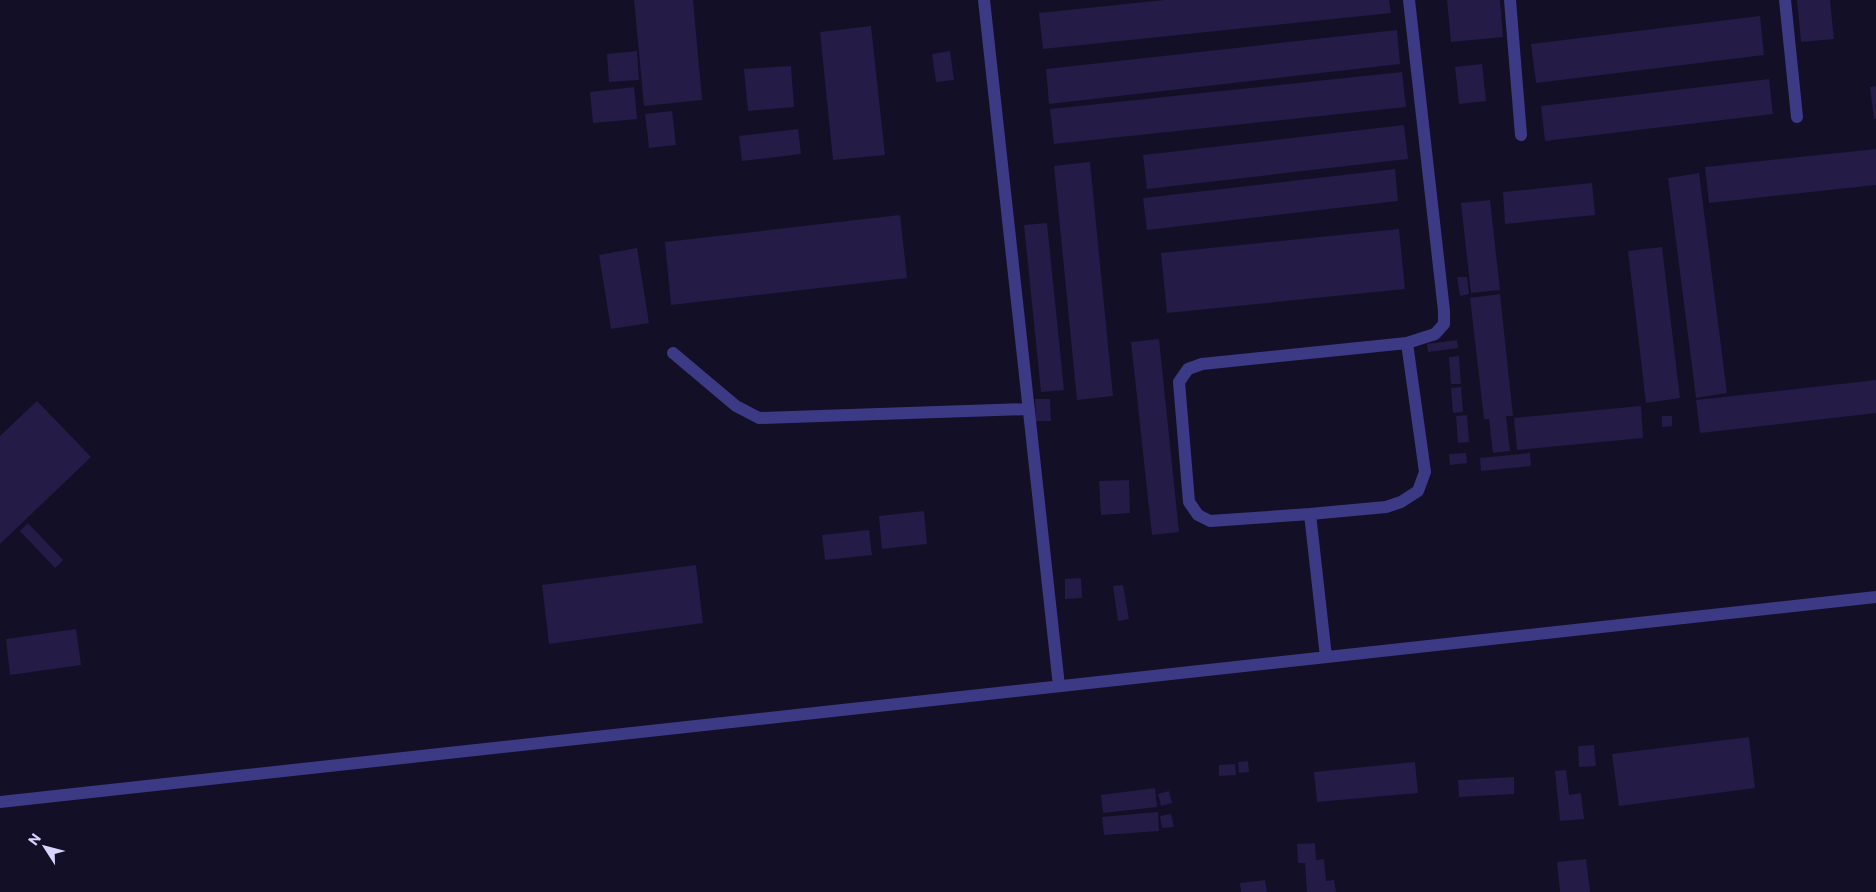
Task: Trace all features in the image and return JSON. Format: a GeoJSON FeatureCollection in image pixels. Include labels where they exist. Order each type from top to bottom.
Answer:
{"type":"FeatureCollection","features":[{"type":"Feature","properties":{"kind":"lane"},"geometry":{"type":"LineString","coordinates":[[984,0],[1059,686]]}},
{"type":"Feature","properties":{"kind":"lane"},"geometry":{"type":"LineString","coordinates":[[1407,343],[1426,472],[1418,491],[1402,502],[1386,507],[1210,521],[1198,515],[1189,502],[1179,382],[1188,369],[1202,364],[1407,343],[1435,334],[1444,324],[1409,0]]}},
{"type":"Feature","properties":{"kind":"lane"},"geometry":{"type":"LineString","coordinates":[[1510,0],[1521,135]]}},
{"type":"Feature","properties":{"kind":"lane"},"geometry":{"type":"LineString","coordinates":[[1785,0],[1797,117]]}},
{"type":"Feature","properties":{"kind":"lane"},"geometry":{"type":"LineString","coordinates":[[673,353],[736,406],[759,418],[1029,409]]}},
{"type":"Feature","properties":{"kind":"lane"},"geometry":{"type":"LineString","coordinates":[[1310,514],[1326,657]]}},
{"type":"Feature","properties":{"kind":"lane"},"geometry":{"type":"LineString","coordinates":[[0,802],[1876,597]]}},
{"type":"Feature","properties":{"kind":"building"},"geometry":{"type":"Polygon","coordinates":[[[634,0],[693,0],[702,100],[644,106],[634,0]]]}},
{"type":"Feature","properties":{"kind":"building"},"geometry":{"type":"Polygon","coordinates":[[[1164,0],[1389,0],[1391,13],[1043,49],[1039,13],[1164,0]]]}},
{"type":"Feature","properties":{"kind":"building"},"geometry":{"type":"Polygon","coordinates":[[[1447,0],[1500,0],[1503,37],[1451,42],[1447,0]]]}},
{"type":"Feature","properties":{"kind":"building"},"geometry":{"type":"Polygon","coordinates":[[[1797,0],[1830,0],[1834,39],[1801,42],[1797,0]]]}},
{"type":"Feature","properties":{"kind":"building"},"geometry":{"type":"Polygon","coordinates":[[[1760,16],[1764,55],[1536,83],[1531,44],[1760,16]]]}},
{"type":"Feature","properties":{"kind":"building"},"geometry":{"type":"Polygon","coordinates":[[[871,26],[885,155],[833,160],[820,32],[871,26]]]}},
{"type":"Feature","properties":{"kind":"building"},"geometry":{"type":"Polygon","coordinates":[[[1397,30],[1400,64],[1049,104],[1046,69],[1397,30]]]}},
{"type":"Feature","properties":{"kind":"building"},"geometry":{"type":"Polygon","coordinates":[[[637,51],[639,80],[609,82],[607,54],[637,51]]]}},
{"type":"Feature","properties":{"kind":"building"},"geometry":{"type":"Polygon","coordinates":[[[950,51],[954,80],[936,82],[932,54],[950,51]]]}},
{"type":"Feature","properties":{"kind":"building"},"geometry":{"type":"Polygon","coordinates":[[[1482,64],[1486,101],[1459,104],[1455,67],[1482,64]]]}},
{"type":"Feature","properties":{"kind":"building"},"geometry":{"type":"Polygon","coordinates":[[[791,66],[794,107],[748,111],[744,69],[791,66]]]}},
{"type":"Feature","properties":{"kind":"building"},"geometry":{"type":"Polygon","coordinates":[[[1402,72],[1406,107],[1054,144],[1050,109],[1402,72]]]}},
{"type":"Feature","properties":{"kind":"building"},"geometry":{"type":"Polygon","coordinates":[[[1769,79],[1773,114],[1545,141],[1541,106],[1769,79]]]}},
{"type":"Feature","properties":{"kind":"building"},"geometry":{"type":"Polygon","coordinates":[[[1876,86],[1876,119],[1874,119],[1870,87],[1876,86]]]}},
{"type":"Feature","properties":{"kind":"building"},"geometry":{"type":"Polygon","coordinates":[[[634,87],[637,119],[593,123],[590,92],[634,87]]]}},
{"type":"Feature","properties":{"kind":"building"},"geometry":{"type":"Polygon","coordinates":[[[672,111],[676,145],[649,148],[645,114],[672,111]]]}},
{"type":"Feature","properties":{"kind":"building"},"geometry":{"type":"Polygon","coordinates":[[[1404,125],[1408,159],[1147,189],[1143,155],[1404,125]]]}},
{"type":"Feature","properties":{"kind":"building"},"geometry":{"type":"Polygon","coordinates":[[[798,129],[801,154],[742,161],[739,136],[798,129]]]}},
{"type":"Feature","properties":{"kind":"building"},"geometry":{"type":"Polygon","coordinates":[[[1876,149],[1876,185],[1709,203],[1705,167],[1876,149]]]}},
{"type":"Feature","properties":{"kind":"building"},"geometry":{"type":"Polygon","coordinates":[[[1090,162],[1113,396],[1077,400],[1054,166],[1090,162]]]}},
{"type":"Feature","properties":{"kind":"building"},"geometry":{"type":"Polygon","coordinates":[[[1395,169],[1398,201],[1147,230],[1143,198],[1395,169]]]}},
{"type":"Feature","properties":{"kind":"building"},"geometry":{"type":"Polygon","coordinates":[[[1699,173],[1727,393],[1696,398],[1668,178],[1699,173]]]}},
{"type":"Feature","properties":{"kind":"building"},"geometry":{"type":"Polygon","coordinates":[[[1592,183],[1595,215],[1505,224],[1503,192],[1592,183]]]}},
{"type":"Feature","properties":{"kind":"building"},"geometry":{"type":"Polygon","coordinates":[[[1490,200],[1500,290],[1471,293],[1461,203],[1490,200]]]}},
{"type":"Feature","properties":{"kind":"building"},"geometry":{"type":"Polygon","coordinates":[[[900,215],[907,278],[671,305],[665,242],[900,215]]]}},
{"type":"Feature","properties":{"kind":"building"},"geometry":{"type":"Polygon","coordinates":[[[1047,223],[1064,390],[1041,392],[1024,225],[1047,223]]]}},
{"type":"Feature","properties":{"kind":"building"},"geometry":{"type":"Polygon","coordinates":[[[1399,229],[1405,289],[1167,313],[1161,253],[1399,229]]]}},
{"type":"Feature","properties":{"kind":"building"},"geometry":{"type":"Polygon","coordinates":[[[1662,247],[1680,398],[1646,403],[1628,251],[1662,247]]]}},
{"type":"Feature","properties":{"kind":"building"},"geometry":{"type":"Polygon","coordinates":[[[637,248],[649,323],[611,329],[599,255],[637,248]]]}},
{"type":"Feature","properties":{"kind":"building"},"geometry":{"type":"Polygon","coordinates":[[[1457,277],[1467,277],[1469,294],[1460,296],[1457,277]]]}},
{"type":"Feature","properties":{"kind":"building"},"geometry":{"type":"Polygon","coordinates":[[[1500,294],[1513,416],[1506,416],[1510,451],[1493,453],[1489,419],[1484,419],[1470,298],[1500,294]]]}},
{"type":"Feature","properties":{"kind":"building"},"geometry":{"type":"Polygon","coordinates":[[[1159,339],[1179,532],[1152,535],[1131,342],[1159,339]]]}},
{"type":"Feature","properties":{"kind":"building"},"geometry":{"type":"Polygon","coordinates":[[[1457,340],[1458,348],[1428,352],[1427,344],[1457,340]]]}},
{"type":"Feature","properties":{"kind":"building"},"geometry":{"type":"Polygon","coordinates":[[[1459,356],[1461,384],[1451,384],[1449,357],[1459,356]]]}},
{"type":"Feature","properties":{"kind":"building"},"geometry":{"type":"Polygon","coordinates":[[[1876,380],[1876,413],[1700,433],[1696,400],[1876,380]]]}},
{"type":"Feature","properties":{"kind":"building"},"geometry":{"type":"Polygon","coordinates":[[[1461,387],[1463,412],[1453,413],[1451,388],[1461,387]]]}},
{"type":"Feature","properties":{"kind":"building"},"geometry":{"type":"Polygon","coordinates":[[[1035,399],[1050,399],[1051,421],[1036,421],[1035,399]]]}},
{"type":"Feature","properties":{"kind":"building"},"geometry":{"type":"Polygon","coordinates":[[[37,401],[91,457],[0,544],[0,436],[37,401]]]}},
{"type":"Feature","properties":{"kind":"building"},"geometry":{"type":"Polygon","coordinates":[[[1641,406],[1643,438],[1517,450],[1514,418],[1641,406]]]}},
{"type":"Feature","properties":{"kind":"building"},"geometry":{"type":"Polygon","coordinates":[[[1467,415],[1469,442],[1458,443],[1456,416],[1467,415]]]}},
{"type":"Feature","properties":{"kind":"building"},"geometry":{"type":"Polygon","coordinates":[[[1662,416],[1672,416],[1672,426],[1662,427],[1662,416]]]}},
{"type":"Feature","properties":{"kind":"building"},"geometry":{"type":"Polygon","coordinates":[[[1466,453],[1467,463],[1450,465],[1449,454],[1466,453]]]}},
{"type":"Feature","properties":{"kind":"building"},"geometry":{"type":"Polygon","coordinates":[[[1530,453],[1531,466],[1481,471],[1480,458],[1530,453]]]}},
{"type":"Feature","properties":{"kind":"building"},"geometry":{"type":"Polygon","coordinates":[[[1129,480],[1130,513],[1101,515],[1099,481],[1129,480]]]}},
{"type":"Feature","properties":{"kind":"building"},"geometry":{"type":"Polygon","coordinates":[[[924,511],[927,544],[882,549],[879,516],[924,511]]]}},
{"type":"Feature","properties":{"kind":"building"},"geometry":{"type":"Polygon","coordinates":[[[28,523],[63,560],[55,568],[20,531],[28,523]]]}},
{"type":"Feature","properties":{"kind":"building"},"geometry":{"type":"Polygon","coordinates":[[[869,530],[872,555],[825,560],[822,535],[869,530]]]}},
{"type":"Feature","properties":{"kind":"building"},"geometry":{"type":"Polygon","coordinates":[[[696,565],[703,623],[549,644],[542,585],[696,565]]]}},
{"type":"Feature","properties":{"kind":"building"},"geometry":{"type":"Polygon","coordinates":[[[1081,578],[1082,598],[1065,599],[1065,579],[1081,578]]]}},
{"type":"Feature","properties":{"kind":"building"},"geometry":{"type":"Polygon","coordinates":[[[1123,585],[1129,619],[1118,621],[1113,586],[1123,585]]]}},
{"type":"Feature","properties":{"kind":"building"},"geometry":{"type":"Polygon","coordinates":[[[76,629],[81,665],[10,675],[6,639],[76,629]]]}},
{"type":"Feature","properties":{"kind":"building"},"geometry":{"type":"Polygon","coordinates":[[[1749,737],[1755,788],[1619,806],[1612,754],[1749,737]]]}},
{"type":"Feature","properties":{"kind":"building"},"geometry":{"type":"Polygon","coordinates":[[[1594,745],[1596,766],[1579,767],[1578,746],[1594,745]]]}},
{"type":"Feature","properties":{"kind":"building"},"geometry":{"type":"Polygon","coordinates":[[[1248,761],[1249,772],[1239,773],[1238,762],[1248,761]]]}},
{"type":"Feature","properties":{"kind":"building"},"geometry":{"type":"Polygon","coordinates":[[[1415,762],[1418,793],[1317,802],[1314,772],[1415,762]]]}},
{"type":"Feature","properties":{"kind":"building"},"geometry":{"type":"Polygon","coordinates":[[[1235,764],[1236,775],[1219,776],[1219,765],[1235,764]]]}},
{"type":"Feature","properties":{"kind":"building"},"geometry":{"type":"Polygon","coordinates":[[[1566,770],[1569,795],[1581,793],[1584,819],[1560,821],[1555,771],[1566,770]]]}},
{"type":"Feature","properties":{"kind":"building"},"geometry":{"type":"Polygon","coordinates":[[[1514,777],[1514,794],[1459,797],[1458,780],[1514,777]]]}},
{"type":"Feature","properties":{"kind":"building"},"geometry":{"type":"Polygon","coordinates":[[[1155,788],[1157,807],[1103,813],[1101,795],[1155,788]]]}},
{"type":"Feature","properties":{"kind":"building"},"geometry":{"type":"Polygon","coordinates":[[[1169,791],[1172,803],[1161,806],[1158,794],[1169,791]]]}},
{"type":"Feature","properties":{"kind":"building"},"geometry":{"type":"Polygon","coordinates":[[[1158,812],[1159,831],[1104,835],[1102,817],[1158,812]]]}},
{"type":"Feature","properties":{"kind":"building"},"geometry":{"type":"Polygon","coordinates":[[[1171,814],[1174,827],[1162,828],[1160,816],[1171,814]]]}},
{"type":"Feature","properties":{"kind":"building"},"geometry":{"type":"Polygon","coordinates":[[[1315,843],[1316,860],[1324,859],[1326,881],[1334,880],[1336,892],[1307,892],[1305,863],[1298,863],[1297,844],[1315,843]]]}},
{"type":"Feature","properties":{"kind":"building"},"geometry":{"type":"Polygon","coordinates":[[[1586,859],[1590,892],[1560,892],[1557,862],[1586,859]]]}},
{"type":"Feature","properties":{"kind":"building"},"geometry":{"type":"Polygon","coordinates":[[[1265,880],[1267,892],[1241,892],[1240,883],[1265,880]]]}}]}
